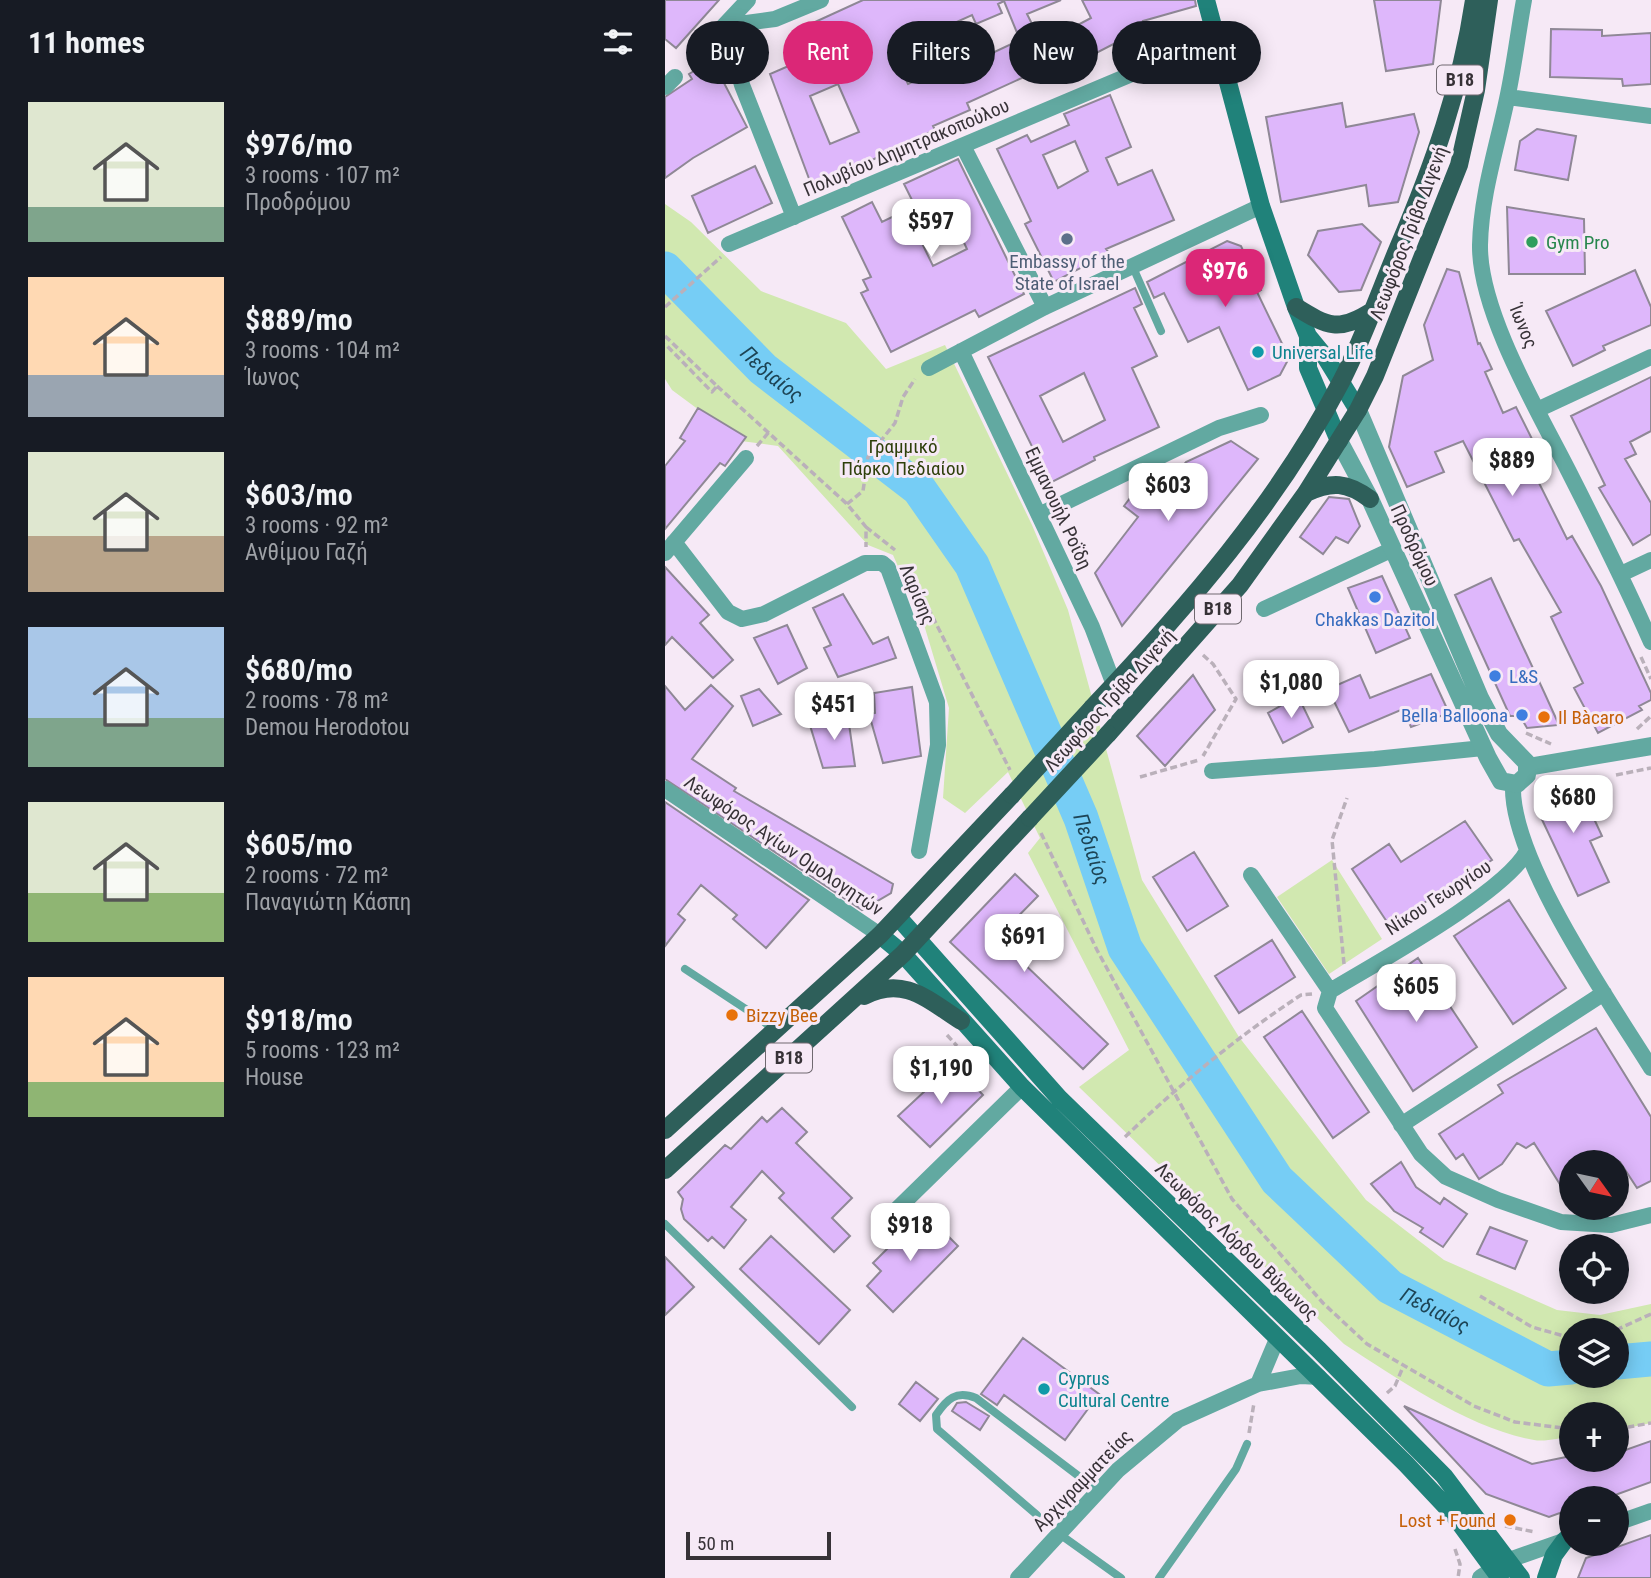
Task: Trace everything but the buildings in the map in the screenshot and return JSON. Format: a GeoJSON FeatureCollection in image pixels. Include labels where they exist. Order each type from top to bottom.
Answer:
{"type":"FeatureCollection","features":[{"type":"Feature","properties":{"kind":"main road","name":"Προδρόμου"},"geometry":{"type":"LineString","coordinates":[[1206,0],[1211,21]]}},
{"type":"Feature","properties":{"kind":"main road","name":"Λεωφόρος Γρίβα Διγενή"},"geometry":{"type":"LineString","coordinates":[[665,1129],[898,917],[1093,708],[1218,568],[1281,482],[1341,381],[1442,138],[1463,67],[1474,0]]}},
{"type":"Feature","properties":{"kind":"main road","name":"Λεωφόρος Γρίβα Διγενή"},"geometry":{"type":"LineString","coordinates":[[665,1170],[903,954],[1033,819],[1240,585],[1305,493],[1358,410],[1375,376],[1459,165],[1476,90],[1489,0]]}},
{"type":"Feature","properties":{"kind":"main road","name":"Προδρόμου"},"geometry":{"type":"LineString","coordinates":[[1227,84],[1261,206],[1296,307],[1308,335],[1358,410]]}},
{"type":"Feature","properties":{"kind":"main road"},"geometry":{"type":"LineString","coordinates":[[1296,307],[1318,321],[1341,326],[1372,311]]}},
{"type":"Feature","properties":{"kind":"main road","name":"Προδρόμου"},"geometry":{"type":"LineString","coordinates":[[1308,335],[1308,368],[1339,441]]}},
{"type":"Feature","properties":{"kind":"main road"},"geometry":{"type":"LineString","coordinates":[[1305,493],[1322,485],[1343,483],[1370,499]]}},
{"type":"Feature","properties":{"kind":"main road","name":"Λεωφόρος Λόρδου Βύρωνος"},"geometry":{"type":"LineString","coordinates":[[898,917],[1036,1074],[1111,1151],[1319,1350],[1444,1476],[1496,1571]]}},
{"type":"Feature","properties":{"kind":"main road","name":"Λεωφόρος Λόρδου Βύρωνος"},"geometry":{"type":"LineString","coordinates":[[880,935],[903,954],[1022,1087],[1277,1339],[1319,1377],[1446,1506],[1496,1571],[1521,1578]]}},
{"type":"Feature","properties":{"kind":"main road"},"geometry":{"type":"LineString","coordinates":[[846,1006],[880,988],[894,986],[921,996],[961,1021]]}},
{"type":"Feature","properties":{"kind":"main road"},"geometry":{"type":"LineString","coordinates":[[1546,1578],[1559,1550]]}},
{"type":"Feature","properties":{"kind":"street"},"geometry":{"type":"LineString","coordinates":[[729,21],[748,0]]}},
{"type":"Feature","properties":{"kind":"street"},"geometry":{"type":"LineString","coordinates":[[760,21],[775,19],[821,0]]}},
{"type":"Feature","properties":{"kind":"street","name":"Ίωνος"},"geometry":{"type":"LineString","coordinates":[[1524,0],[1508,97],[1484,202],[1480,247],[1485,282],[1498,323],[1537,410],[1621,574],[1651,642]]}},
{"type":"Feature","properties":{"kind":"street","name":"Πολυβίου Δημητρακοπούλου"},"geometry":{"type":"LineString","coordinates":[[729,244],[1112,83]]}},
{"type":"Feature","properties":{"kind":"street"},"geometry":{"type":"LineString","coordinates":[[742,84],[794,217]]}},
{"type":"Feature","properties":{"kind":"street"},"geometry":{"type":"LineString","coordinates":[[1508,97],[1651,116]]}},
{"type":"Feature","properties":{"kind":"street"},"geometry":{"type":"LineString","coordinates":[[963,146],[1045,307]]}},
{"type":"Feature","properties":{"kind":"street"},"geometry":{"type":"LineString","coordinates":[[929,368],[1045,307],[1261,206]]}},
{"type":"Feature","properties":{"kind":"street","name":"Εμμανουήλ Ροΐδη"},"geometry":{"type":"LineString","coordinates":[[961,351],[1092,627],[1114,685]]}},
{"type":"Feature","properties":{"kind":"street"},"geometry":{"type":"LineString","coordinates":[[1537,410],[1651,357]]}},
{"type":"Feature","properties":{"kind":"street","name":"Προδρόμου"},"geometry":{"type":"LineString","coordinates":[[1358,410],[1480,698],[1499,734],[1523,756],[1528,766]]}},
{"type":"Feature","properties":{"kind":"street"},"geometry":{"type":"LineString","coordinates":[[1039,515],[1219,428],[1261,415]]}},
{"type":"Feature","properties":{"kind":"street","name":"Προδρόμου"},"geometry":{"type":"LineString","coordinates":[[1339,441],[1394,549],[1483,748],[1501,781],[1513,785]]}},
{"type":"Feature","properties":{"kind":"street"},"geometry":{"type":"LineString","coordinates":[[746,458],[670,547],[727,611],[742,619],[764,614],[865,563]]}},
{"type":"Feature","properties":{"kind":"street"},"geometry":{"type":"LineString","coordinates":[[1264,609],[1394,549]]}},
{"type":"Feature","properties":{"kind":"street"},"geometry":{"type":"LineString","coordinates":[[1621,574],[1651,560]]}},
{"type":"Feature","properties":{"kind":"street","name":"Λαρίσης"},"geometry":{"type":"LineString","coordinates":[[865,563],[882,562],[892,575],[937,702],[938,745],[919,851]]}},
{"type":"Feature","properties":{"kind":"street"},"geometry":{"type":"LineString","coordinates":[[1648,743],[1528,766],[1524,779],[1513,785],[1519,831],[1527,850],[1604,993],[1651,1068]]}},
{"type":"Feature","properties":{"kind":"street"},"geometry":{"type":"LineString","coordinates":[[1207,765],[1483,748]]}},
{"type":"Feature","properties":{"kind":"street"},"geometry":{"type":"LineString","coordinates":[[1495,770],[1503,754],[1516,752]]}},
{"type":"Feature","properties":{"kind":"street","name":"Λεωφόρος Αγίων Ομολογητών"},"geometry":{"type":"LineString","coordinates":[[665,789],[880,935]]}},
{"type":"Feature","properties":{"kind":"street","name":"Νίκου Γεωργίου"},"geometry":{"type":"LineString","coordinates":[[1330,992],[1496,887],[1520,864],[1527,850]]}},
{"type":"Feature","properties":{"kind":"street"},"geometry":{"type":"LineString","coordinates":[[1251,875],[1330,992],[1325,1008],[1421,1154],[1446,1177],[1534,1214],[1561,1222],[1611,1225],[1651,1215]]}},
{"type":"Feature","properties":{"kind":"street"},"geometry":{"type":"LineString","coordinates":[[1401,1125],[1604,993]]}},
{"type":"Feature","properties":{"kind":"street"},"geometry":{"type":"LineString","coordinates":[[890,1216],[1022,1087]]}},
{"type":"Feature","properties":{"kind":"street"},"geometry":{"type":"LineString","coordinates":[[1258,1384],[1277,1339]]}},
{"type":"Feature","properties":{"kind":"street","name":"Αρχιγραμματείας"},"geometry":{"type":"LineString","coordinates":[[1018,1578],[1097,1490],[1148,1442],[1178,1420],[1258,1384],[1301,1376],[1319,1377]]}},
{"type":"Feature","properties":{"kind":"street"},"geometry":{"type":"LineString","coordinates":[[1629,1519],[1651,1511]]}},
{"type":"Feature","properties":{"kind":"street"},"geometry":{"type":"LineString","coordinates":[[1496,1571],[1559,1543]]}},
{"type":"Feature","properties":{"kind":"lane"},"geometry":{"type":"LineString","coordinates":[[1132,265],[1161,331]]}},
{"type":"Feature","properties":{"kind":"lane"},"geometry":{"type":"LineString","coordinates":[[684,969],[761,1019],[774,1031]]}},
{"type":"Feature","properties":{"kind":"lane"},"geometry":{"type":"LineString","coordinates":[[665,1224],[852,1407]]}},
{"type":"Feature","properties":{"kind":"lane"},"geometry":{"type":"LineString","coordinates":[[1037,1515],[937,1429],[936,1415],[954,1395],[964,1393],[976,1398],[1097,1490]]}},
{"type":"Feature","properties":{"kind":"lane"},"geometry":{"type":"LineString","coordinates":[[1159,1578],[1236,1469],[1247,1444]]}},
{"type":"Feature","properties":{"kind":"lane"},"geometry":{"type":"LineString","coordinates":[[1058,1533],[1121,1578]]}},
{"type":"Feature","properties":{"kind":"path"},"geometry":{"type":"LineString","coordinates":[[665,307],[718,261],[729,244]]}},
{"type":"Feature","properties":{"kind":"path"},"geometry":{"type":"LineString","coordinates":[[665,335],[847,504],[866,527],[897,552]]}},
{"type":"Feature","properties":{"kind":"path"},"geometry":{"type":"LineString","coordinates":[[665,344],[712,391],[717,386]]}},
{"type":"Feature","properties":{"kind":"path"},"geometry":{"type":"LineString","coordinates":[[847,504],[863,491],[868,457],[895,423],[911,382],[929,368]]}},
{"type":"Feature","properties":{"kind":"path"},"geometry":{"type":"LineString","coordinates":[[865,563],[866,527]]}},
{"type":"Feature","properties":{"kind":"path"},"geometry":{"type":"LineString","coordinates":[[905,562],[1006,760]]}},
{"type":"Feature","properties":{"kind":"path"},"geometry":{"type":"LineString","coordinates":[[1140,777],[1207,765],[1236,699],[1213,664],[1199,651]]}},
{"type":"Feature","properties":{"kind":"path"},"geometry":{"type":"LineString","coordinates":[[1517,726],[1536,740],[1561,743]]}},
{"type":"Feature","properties":{"kind":"path"},"geometry":{"type":"LineString","coordinates":[[1616,775],[1651,768]]}},
{"type":"Feature","properties":{"kind":"path"},"geometry":{"type":"LineString","coordinates":[[1347,798],[1332,840],[1332,850],[1344,964],[1353,977]]}},
{"type":"Feature","properties":{"kind":"path"},"geometry":{"type":"LineString","coordinates":[[1033,819],[1097,950],[1233,1199],[1323,1303],[1367,1344],[1474,1406],[1515,1422],[1559,1428]]}},
{"type":"Feature","properties":{"kind":"path"},"geometry":{"type":"LineString","coordinates":[[1111,1151],[1190,1076],[1253,1027],[1301,995],[1330,992]]}},
{"type":"Feature","properties":{"kind":"path"},"geometry":{"type":"LineString","coordinates":[[939,1026],[957,1046]]}},
{"type":"Feature","properties":{"kind":"path"},"geometry":{"type":"LineString","coordinates":[[1480,1296],[1532,1327],[1559,1335]]}},
{"type":"Feature","properties":{"kind":"path"},"geometry":{"type":"LineString","coordinates":[[1629,1324],[1651,1314]]}},
{"type":"Feature","properties":{"kind":"path"},"geometry":{"type":"LineString","coordinates":[[1395,1386],[1403,1367]]}},
{"type":"Feature","properties":{"kind":"path"},"geometry":{"type":"LineString","coordinates":[[1247,1444],[1258,1384]]}},
{"type":"Feature","properties":{"kind":"path"},"geometry":{"type":"LineString","coordinates":[[1242,1404],[1255,1401]]}},
{"type":"Feature","properties":{"kind":"path"},"geometry":{"type":"LineString","coordinates":[[1629,1427],[1651,1423]]}},
{"type":"Feature","properties":{"kind":"path"},"geometry":{"type":"LineString","coordinates":[[1458,1578],[1459,1564]]}},
{"type":"Feature","properties":{"kind":"green space","name":"Γραμμικό Πάρκο Πεδιαίου"},"geometry":{"type":"Polygon","coordinates":[[[665,204],[691,222],[761,291],[846,323],[886,369],[945,345],[1032,525],[1068,610],[1142,880],[1239,1037],[1366,1200],[1444,1260],[1557,1310],[1600,1315],[1651,1304],[1651,1423],[1629,1428],[1629,1402],[1559,1402],[1559,1438],[1534,1440],[1485,1425],[1411,1387],[1344,1344],[1079,1087],[1129,1050],[1028,853],[1040,838],[1008,772],[965,813],[943,798],[949,708],[925,628],[893,555],[868,545],[778,446],[741,441],[672,390],[665,379],[665,204]]]}},
{"type":"Feature","properties":{"kind":"green space"},"geometry":{"type":"Polygon","coordinates":[[[1332,860],[1382,939],[1329,974],[1277,897],[1332,860]]]}},
{"type":"Feature","properties":{"kind":"waterway","name":"Πεδιαίος"},"geometry":{"type":"LineString","coordinates":[[665,269],[763,369],[919,489],[972,565],[1081,818],[1125,948],[1277,1180],[1390,1287],[1548,1369],[1559,1368]]}},
{"type":"Feature","properties":{"kind":"waterway","name":"Πεδιαίος"},"geometry":{"type":"LineString","coordinates":[[1629,1361],[1651,1359]]}},
{"type":"Feature","properties":{"kind":"place","name":"Embassy of the State of Israel"},"geometry":{"type":"Point","coordinates":[1067,239]}},
{"type":"Feature","properties":{"kind":"place","name":"Gym Pro"},"geometry":{"type":"Point","coordinates":[1532,242]}},
{"type":"Feature","properties":{"kind":"place","name":"Universal Life"},"geometry":{"type":"Point","coordinates":[1258,352]}},
{"type":"Feature","properties":{"kind":"place","name":"Chakkas Dazitol"},"geometry":{"type":"Point","coordinates":[1375,597]}},
{"type":"Feature","properties":{"kind":"place","name":"L&S"},"geometry":{"type":"Point","coordinates":[1495,676]}},
{"type":"Feature","properties":{"kind":"place","name":"Bella Balloona"},"geometry":{"type":"Point","coordinates":[1522,715]}},
{"type":"Feature","properties":{"kind":"place","name":"Il Bàcaro"},"geometry":{"type":"Point","coordinates":[1544,717]}},
{"type":"Feature","properties":{"kind":"place","name":"Bizzy Bee"},"geometry":{"type":"Point","coordinates":[732,1015]}},
{"type":"Feature","properties":{"kind":"place","name":"Cyprus Cultural Centre"},"geometry":{"type":"Point","coordinates":[1044,1389]}},
{"type":"Feature","properties":{"kind":"place","name":"Lost + Found"},"geometry":{"type":"Point","coordinates":[1510,1520]}}]}
